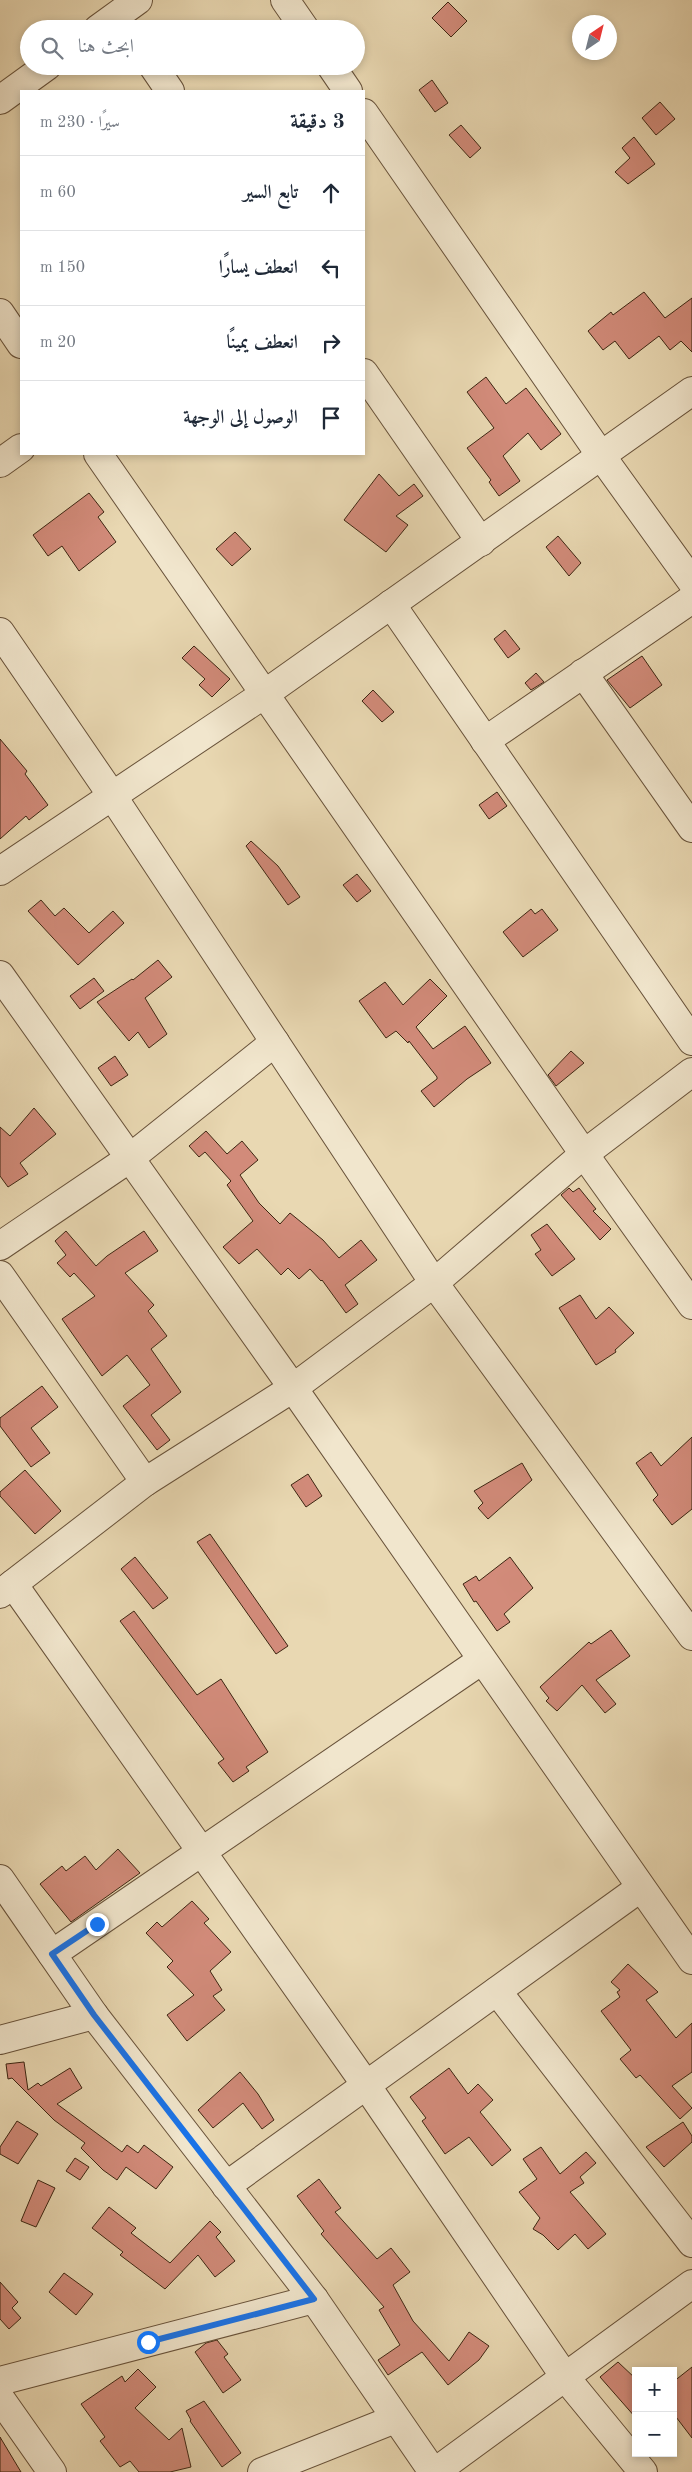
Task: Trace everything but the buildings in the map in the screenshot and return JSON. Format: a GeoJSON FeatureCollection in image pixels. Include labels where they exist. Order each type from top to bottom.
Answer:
{"type":"FeatureCollection","features":[{"type":"Feature","properties":{"kind":"street"},"geometry":{"type":"LineString","coordinates":[[285,0],[299,20]]}},
{"type":"Feature","properties":{"kind":"street"},"geometry":{"type":"LineString","coordinates":[[0,100],[35,75]]}},
{"type":"Feature","properties":{"kind":"street"},"geometry":{"type":"LineString","coordinates":[[158,75],[169,90]]}},
{"type":"Feature","properties":{"kind":"street"},"geometry":{"type":"LineString","coordinates":[[337,75],[347,90]]}},
{"type":"Feature","properties":{"kind":"street"},"geometry":{"type":"LineString","coordinates":[[365,114],[602,457],[692,582]]}},
{"type":"Feature","properties":{"kind":"street"},"geometry":{"type":"LineString","coordinates":[[0,313],[20,343]]}},
{"type":"Feature","properties":{"kind":"street"},"geometry":{"type":"LineString","coordinates":[[365,373],[481,542]]}},
{"type":"Feature","properties":{"kind":"street"},"geometry":{"type":"LineString","coordinates":[[0,871],[113,797],[266,692],[602,457],[692,391]]}},
{"type":"Feature","properties":{"kind":"street"},"geometry":{"type":"LineString","coordinates":[[0,463],[20,449]]}},
{"type":"Feature","properties":{"kind":"street"},"geometry":{"type":"LineString","coordinates":[[99,455],[266,692],[584,1154],[692,1305]]}},
{"type":"Feature","properties":{"kind":"street"},"geometry":{"type":"LineString","coordinates":[[485,741],[692,599]]}},
{"type":"Feature","properties":{"kind":"street"},"geometry":{"type":"LineString","coordinates":[[392,604],[692,1041]]}},
{"type":"Feature","properties":{"kind":"street"},"geometry":{"type":"LineString","coordinates":[[0,632],[113,797],[434,1283],[692,1636]]}},
{"type":"Feature","properties":{"kind":"street"},"geometry":{"type":"LineString","coordinates":[[583,673],[692,828]]}},
{"type":"Feature","properties":{"kind":"street"},"geometry":{"type":"LineString","coordinates":[[0,975],[293,1388],[692,1960]]}},
{"type":"Feature","properties":{"kind":"street"},"geometry":{"type":"LineString","coordinates":[[0,1246],[130,1158],[275,1042]]}},
{"type":"Feature","properties":{"kind":"street"},"geometry":{"type":"LineString","coordinates":[[643,2472],[565,2377],[366,2085],[202,1852],[4,1590],[145,1482],[293,1388],[434,1283],[584,1154],[692,1072]]}},
{"type":"Feature","properties":{"kind":"street"},"geometry":{"type":"LineString","coordinates":[[0,1274],[145,1482]]}},
{"type":"Feature","properties":{"kind":"street"},"geometry":{"type":"LineString","coordinates":[[52,1954],[482,1660]]}},
{"type":"Feature","properties":{"kind":"street"},"geometry":{"type":"LineString","coordinates":[[0,1879],[94,2015],[314,2299],[395,2419],[434,2472],[692,2284]]}},
{"type":"Feature","properties":{"kind":"street"},"geometry":{"type":"LineString","coordinates":[[226,2186],[640,1888]]}},
{"type":"Feature","properties":{"kind":"street"},"geometry":{"type":"LineString","coordinates":[[497,1991],[692,2243]]}},
{"type":"Feature","properties":{"kind":"street"},"geometry":{"type":"LineString","coordinates":[[0,2040],[94,2015]]}},
{"type":"Feature","properties":{"kind":"street"},"geometry":{"type":"LineString","coordinates":[[0,2380],[314,2299]]}},
{"type":"Feature","properties":{"kind":"street"},"geometry":{"type":"LineString","coordinates":[[0,2398],[52,2472]]}},
{"type":"Feature","properties":{"kind":"street"},"geometry":{"type":"LineString","coordinates":[[262,2472],[395,2419]]}},
{"type":"Feature","properties":{"kind":"route"},"geometry":{"type":"LineString","coordinates":[[97,1924],[52,1954],[94,2015],[314,2299],[148,2342]]}}]}
